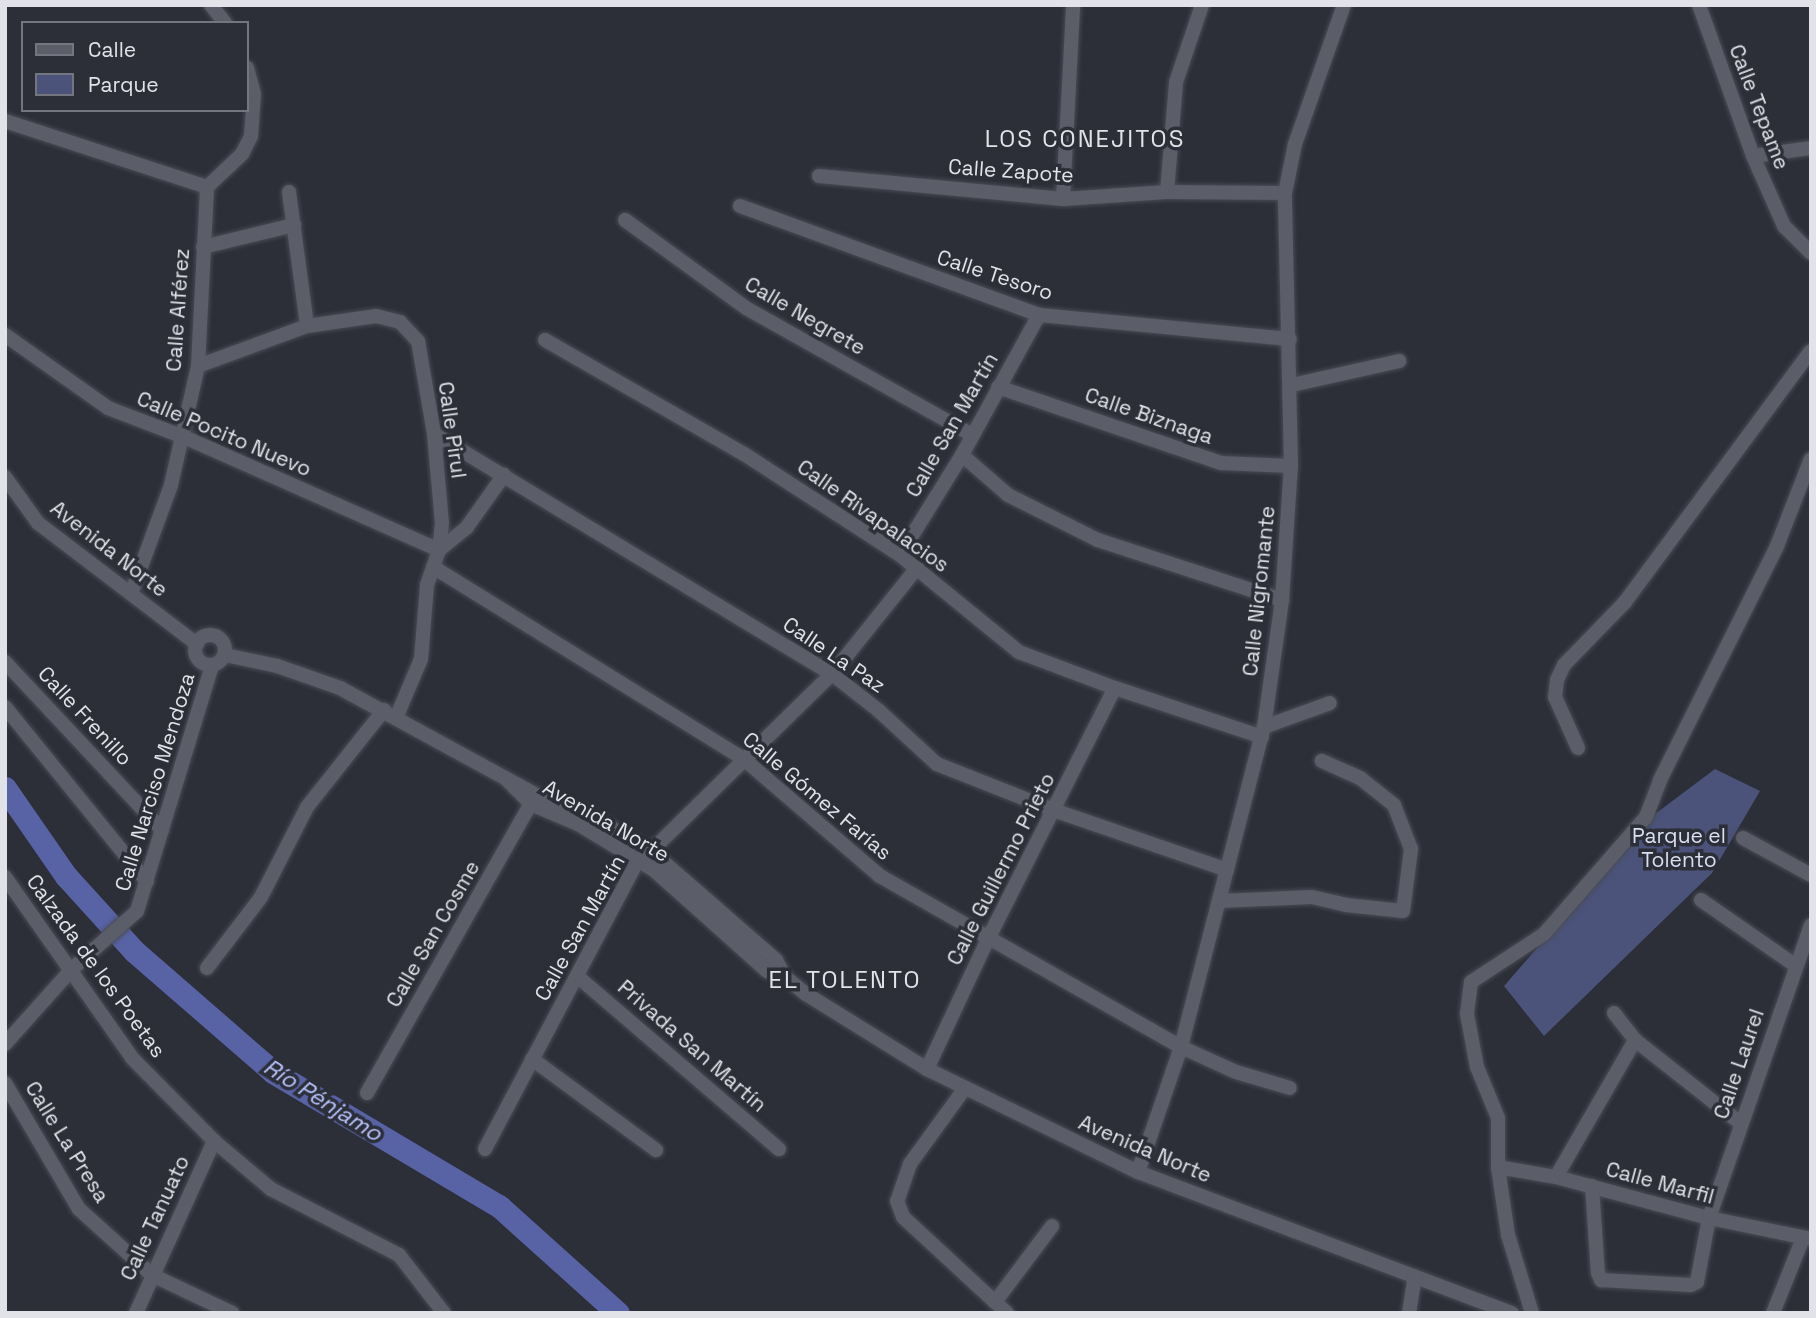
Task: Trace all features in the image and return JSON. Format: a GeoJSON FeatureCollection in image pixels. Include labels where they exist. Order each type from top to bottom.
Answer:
{"type":"FeatureCollection","features":[{"type":"Feature","properties":{"kind":"street"},"geometry":{"type":"LineString","coordinates":[[211,5],[223,21]]}},
{"type":"Feature","properties":{"kind":"street"},"geometry":{"type":"LineString","coordinates":[[1062,199],[1073,5]]}},
{"type":"Feature","properties":{"kind":"street"},"geometry":{"type":"LineString","coordinates":[[1167,192],[1176,82],[1202,5]]}},
{"type":"Feature","properties":{"kind":"street","name":"Calle Nigromante"},"geometry":{"type":"LineString","coordinates":[[1138,1172],[1181,1047],[1263,732],[1282,600],[1291,466],[1292,385],[1285,193],[1295,144],[1344,5]]}},
{"type":"Feature","properties":{"kind":"street","name":"Calle Tepame"},"geometry":{"type":"LineString","coordinates":[[1699,5],[1753,156],[1784,226],[1811,253]]}},
{"type":"Feature","properties":{"kind":"street"},"geometry":{"type":"LineString","coordinates":[[5,121],[207,187],[242,155],[251,136],[254,94],[248,72]]}},
{"type":"Feature","properties":{"kind":"street"},"geometry":{"type":"LineString","coordinates":[[1753,156],[1811,148]]}},
{"type":"Feature","properties":{"kind":"street","name":"Calle Zapote"},"geometry":{"type":"LineString","coordinates":[[819,176],[1062,199],[1167,192],[1285,193]]}},
{"type":"Feature","properties":{"kind":"street","name":"Calle Alférez"},"geometry":{"type":"LineString","coordinates":[[131,594],[171,485],[198,366],[207,187]]}},
{"type":"Feature","properties":{"kind":"street"},"geometry":{"type":"LineString","coordinates":[[198,366],[307,326],[289,192]]}},
{"type":"Feature","properties":{"kind":"street","name":"Calle Tesoro"},"geometry":{"type":"LineString","coordinates":[[740,206],[1039,315],[1143,328],[1290,339]]}},
{"type":"Feature","properties":{"kind":"street","name":"Calle Negrete"},"geometry":{"type":"LineString","coordinates":[[625,220],[746,308],[972,435]]}},
{"type":"Feature","properties":{"kind":"street"},"geometry":{"type":"LineString","coordinates":[[203,247],[294,225]]}},
{"type":"Feature","properties":{"kind":"street","name":"Calle San Martín"},"geometry":{"type":"LineString","coordinates":[[900,555],[962,455],[1039,315]]}},
{"type":"Feature","properties":{"kind":"street","name":"Calle Pirul"},"geometry":{"type":"LineString","coordinates":[[307,326],[376,316],[400,322],[418,341],[434,434],[442,523],[439,550]]}},
{"type":"Feature","properties":{"kind":"street","name":"Calle Pocito Nuevo"},"geometry":{"type":"LineString","coordinates":[[5,335],[108,408],[184,437],[439,550]]}},
{"type":"Feature","properties":{"kind":"street","name":"Calle Rivapalacios"},"geometry":{"type":"LineString","coordinates":[[545,340],[744,454],[900,555],[1019,652],[1115,688],[1263,732]]}},
{"type":"Feature","properties":{"kind":"street"},"geometry":{"type":"LineString","coordinates":[[1578,748],[1555,697],[1557,680],[1564,665],[1625,602],[1811,351]]}},
{"type":"Feature","properties":{"kind":"street"},"geometry":{"type":"LineString","coordinates":[[1292,385],[1399,361]]}},
{"type":"Feature","properties":{"kind":"street","name":"Calle Biznaga"},"geometry":{"type":"LineString","coordinates":[[998,387],[1221,463],[1291,466]]}},
{"type":"Feature","properties":{"kind":"street","name":"Calle La Paz"},"geometry":{"type":"LineString","coordinates":[[434,434],[832,674],[878,709],[937,764],[1053,810],[1227,870]]}},
{"type":"Feature","properties":{"kind":"street"},"geometry":{"type":"LineString","coordinates":[[962,455],[1008,495],[1098,540],[1282,600]]}},
{"type":"Feature","properties":{"kind":"street"},"geometry":{"type":"LineString","coordinates":[[1532,1313],[1508,1236],[1498,1167],[1498,1118],[1477,1067],[1467,1014],[1471,982],[1544,934],[1646,817],[1660,780],[1777,546],[1811,459]]}},
{"type":"Feature","properties":{"kind":"street"},"geometry":{"type":"LineString","coordinates":[[207,968],[261,897],[307,807],[390,714],[421,659],[427,585],[439,550],[467,527],[504,475]]}},
{"type":"Feature","properties":{"kind":"street","name":"Avenida Norte"},"geometry":{"type":"LineString","coordinates":[[5,477],[38,523],[197,644]]}},
{"type":"Feature","properties":{"kind":"street","name":"Calle Gómez Farías"},"geometry":{"type":"LineString","coordinates":[[433,567],[745,760],[880,876],[1181,1047],[1236,1072],[1290,1088]]}},
{"type":"Feature","properties":{"kind":"street","name":"Calle San Martín"},"geometry":{"type":"LineString","coordinates":[[485,1149],[638,860],[651,851],[832,674],[917,568]]}},
{"type":"Feature","properties":{"kind":"street"},"geometry":{"type":"LineString","coordinates":[[205,636],[213,636],[225,645],[225,655],[212,665],[201,662],[196,655],[197,644],[205,636]]}},
{"type":"Feature","properties":{"kind":"street","name":"Avenida Norte"},"geometry":{"type":"LineString","coordinates":[[225,655],[277,666],[340,688],[505,778],[533,800],[638,860],[767,971],[785,977],[806,994],[927,1069],[1138,1172],[1512,1313]]}},
{"type":"Feature","properties":{"kind":"street","name":"Calle Frenillo"},"geometry":{"type":"LineString","coordinates":[[5,662],[162,830]]}},
{"type":"Feature","properties":{"kind":"street","name":"Calle Narciso Mendoza"},"geometry":{"type":"LineString","coordinates":[[72,969],[137,911],[212,665]]}},
{"type":"Feature","properties":{"kind":"street","name":"Calle Guillermo Prieto"},"geometry":{"type":"LineString","coordinates":[[927,1069],[988,939],[1115,688]]}},
{"type":"Feature","properties":{"kind":"street"},"geometry":{"type":"LineString","coordinates":[[1263,732],[1330,703]]}},
{"type":"Feature","properties":{"kind":"street"},"geometry":{"type":"LineString","coordinates":[[5,706],[148,882]]}},
{"type":"Feature","properties":{"kind":"street"},"geometry":{"type":"LineString","coordinates":[[1219,901],[1312,897],[1346,905],[1403,911],[1411,849],[1394,805],[1360,778],[1322,761]]}},
{"type":"Feature","properties":{"kind":"street","name":"Avenida Norte"},"geometry":{"type":"LineString","coordinates":[[533,800],[586,814],[651,851],[776,960],[785,977]]}},
{"type":"Feature","properties":{"kind":"street","name":"Calle San Cosme"},"geometry":{"type":"LineString","coordinates":[[367,1093],[533,800]]}},
{"type":"Feature","properties":{"kind":"street"},"geometry":{"type":"LineString","coordinates":[[1743,838],[1811,875]]}},
{"type":"Feature","properties":{"kind":"street","name":"Calzada de los Poetas"},"geometry":{"type":"LineString","coordinates":[[5,877],[132,1058],[214,1141],[271,1189],[399,1255],[443,1313]]}},
{"type":"Feature","properties":{"kind":"street"},"geometry":{"type":"LineString","coordinates":[[1701,900],[1796,965]]}},
{"type":"Feature","properties":{"kind":"street","name":"Calle Laurel"},"geometry":{"type":"LineString","coordinates":[[1592,1186],[1598,1273],[1601,1280],[1691,1285],[1697,1282],[1709,1218],[1811,925]]}},
{"type":"Feature","properties":{"kind":"street"},"geometry":{"type":"LineString","coordinates":[[5,1044],[72,969]]}},
{"type":"Feature","properties":{"kind":"street","name":"Privada San Martín"},"geometry":{"type":"LineString","coordinates":[[577,976],[779,1149]]}},
{"type":"Feature","properties":{"kind":"street"},"geometry":{"type":"LineString","coordinates":[[1614,1013],[1635,1040],[1740,1123]]}},
{"type":"Feature","properties":{"kind":"street"},"geometry":{"type":"LineString","coordinates":[[1556,1177],[1635,1040]]}},
{"type":"Feature","properties":{"kind":"street"},"geometry":{"type":"LineString","coordinates":[[532,1059],[656,1150]]}},
{"type":"Feature","properties":{"kind":"street","name":"Calle La Presa"},"geometry":{"type":"LineString","coordinates":[[5,1083],[79,1209],[152,1275],[232,1313]]}},
{"type":"Feature","properties":{"kind":"street"},"geometry":{"type":"LineString","coordinates":[[965,1088],[910,1164],[897,1201],[903,1217],[1007,1313]]}},
{"type":"Feature","properties":{"kind":"street","name":"Calle Tanuato"},"geometry":{"type":"LineString","coordinates":[[136,1313],[214,1141]]}},
{"type":"Feature","properties":{"kind":"street","name":"Calle Marfil"},"geometry":{"type":"LineString","coordinates":[[1498,1167],[1556,1177],[1709,1218],[1807,1238]]}},
{"type":"Feature","properties":{"kind":"street"},"geometry":{"type":"LineString","coordinates":[[995,1302],[1052,1226]]}},
{"type":"Feature","properties":{"kind":"street"},"geometry":{"type":"LineString","coordinates":[[1773,1313],[1807,1238]]}},
{"type":"Feature","properties":{"kind":"street"},"geometry":{"type":"LineString","coordinates":[[414,1274],[425,1271],[454,1313]]}},
{"type":"Feature","properties":{"kind":"street"},"geometry":{"type":"LineString","coordinates":[[1409,1313],[1415,1276]]}},
{"type":"Feature","properties":{"kind":"green space","name":"Parque el Tolento"},"geometry":{"type":"Polygon","coordinates":[[[1715,769],[1760,791],[1712,873],[1544,1036],[1504,986],[1651,817],[1715,769]]]}},
{"type":"Feature","properties":{"kind":"waterway","name":"Río Pénjamo"},"geometry":{"type":"LineString","coordinates":[[5,788],[66,876],[134,951],[273,1072],[499,1206],[618,1313]]}},
{"type":"Feature","properties":{"kind":"district","name":"LOS CONEJITOS"},"geometry":{"type":"Point","coordinates":[1085,139]}},
{"type":"Feature","properties":{"kind":"district","name":"EL TOLENTO"},"geometry":{"type":"Point","coordinates":[845,980]}}]}
